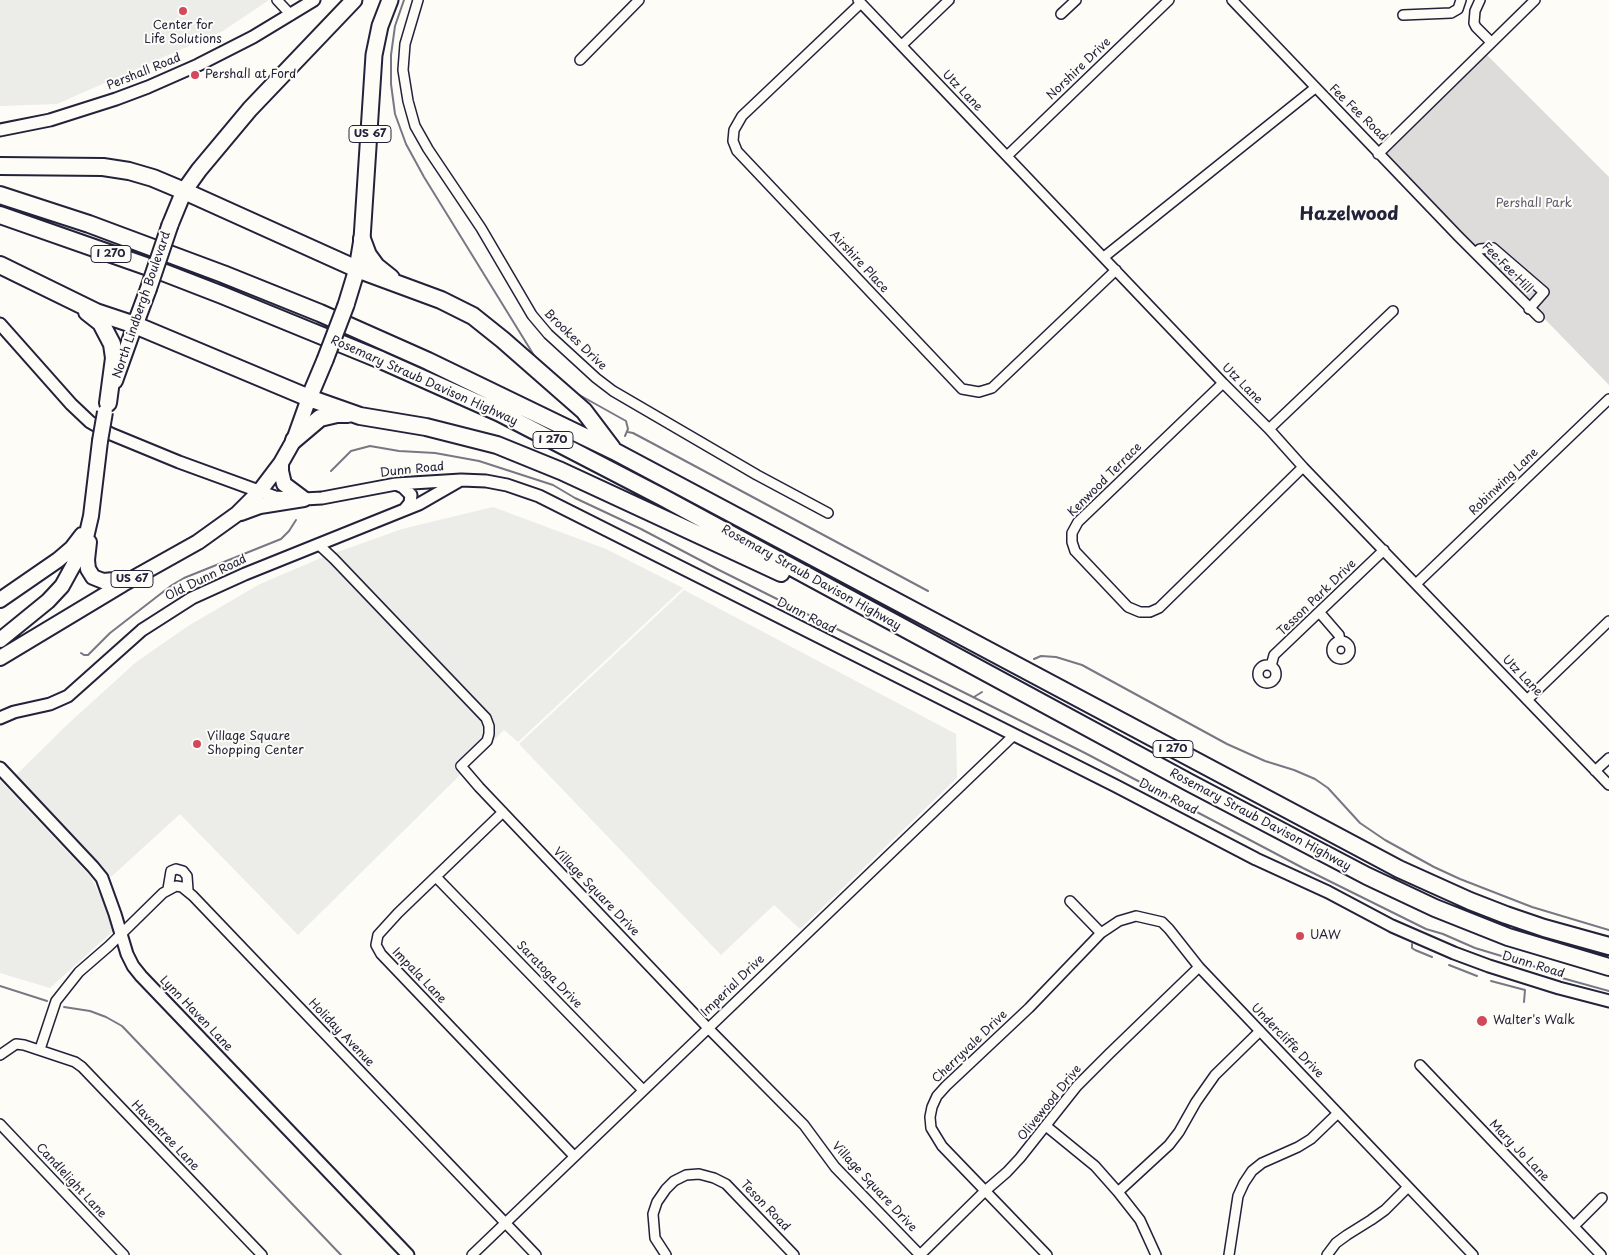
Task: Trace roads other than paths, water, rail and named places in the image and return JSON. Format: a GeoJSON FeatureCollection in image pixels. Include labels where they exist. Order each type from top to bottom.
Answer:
{"type":"FeatureCollection","features":[{"type":"Feature","properties":{"kind":"highway","name":"North Lindbergh Boulevard"},"geometry":{"type":"LineString","coordinates":[[135,325],[170,225],[184,191],[198,170],[250,109],[354,0]]}},
{"type":"Feature","properties":{"kind":"highway","name":"US 67"},"geometry":{"type":"LineString","coordinates":[[309,398],[346,306],[357,269],[366,193],[374,55],[380,26],[390,0]]}},
{"type":"Feature","properties":{"kind":"highway"},"geometry":{"type":"LineString","coordinates":[[0,166],[103,166],[153,178],[357,269],[441,300],[473,316],[584,410],[614,451]]}},
{"type":"Feature","properties":{"kind":"highway","name":"Rosemary Straub Davison Highway"},"geometry":{"type":"LineString","coordinates":[[0,195],[116,234],[223,274],[436,365],[614,451],[1399,869],[1506,915],[1609,946]]}},
{"type":"Feature","properties":{"kind":"highway","name":"Rosemary Straub Davison Highway"},"geometry":{"type":"LineString","coordinates":[[0,215],[97,248],[195,285],[448,389],[569,448],[1190,783],[1400,892],[1444,912],[1508,937],[1609,967]]}},
{"type":"Feature","properties":{"kind":"highway"},"geometry":{"type":"LineString","coordinates":[[362,239],[368,255],[376,266],[410,289]]}},
{"type":"Feature","properties":{"kind":"highway"},"geometry":{"type":"LineString","coordinates":[[0,266],[96,312],[135,325],[336,408],[355,414],[426,427],[497,445],[562,471],[745,557],[871,611]]}},
{"type":"Feature","properties":{"kind":"highway"},"geometry":{"type":"LineString","coordinates":[[49,290],[92,314],[107,333],[112,344],[114,358],[107,407]]}},
{"type":"Feature","properties":{"kind":"highway"},"geometry":{"type":"LineString","coordinates":[[294,440],[317,412],[336,408]]}},
{"type":"Feature","properties":{"kind":"highway"},"geometry":{"type":"LineString","coordinates":[[294,440],[320,418],[337,414],[355,414]]}},
{"type":"Feature","properties":{"kind":"main road","name":"North Lindbergh Boulevard"},"geometry":{"type":"LineString","coordinates":[[0,640],[48,601],[62,586],[85,542],[91,516],[100,441],[107,407],[135,325]]}},
{"type":"Feature","properties":{"kind":"main road","name":"US 67"},"geometry":{"type":"LineString","coordinates":[[0,658],[198,542],[237,514],[259,492],[281,462],[294,440],[309,398]]}},
{"type":"Feature","properties":{"kind":"main road"},"geometry":{"type":"LineString","coordinates":[[281,462],[284,484],[304,499]]}},
{"type":"Feature","properties":{"kind":"main road"},"geometry":{"type":"LineString","coordinates":[[237,514],[260,506],[304,499]]}},
{"type":"Feature","properties":{"kind":"main road"},"geometry":{"type":"LineString","coordinates":[[91,516],[87,560],[88,569],[93,577],[103,582],[136,577]]}},
{"type":"Feature","properties":{"kind":"main road"},"geometry":{"type":"LineString","coordinates":[[0,600],[58,560],[72,548],[82,535],[91,516]]}},
{"type":"Feature","properties":{"kind":"street"},"geometry":{"type":"LineString","coordinates":[[277,0],[291,15]]}},
{"type":"Feature","properties":{"kind":"street","name":"Pershall Road"},"geometry":{"type":"LineString","coordinates":[[0,130],[50,120],[140,90],[198,65],[253,37],[314,0]]}},
{"type":"Feature","properties":{"kind":"street","name":"Brookes Drive"},"geometry":{"type":"LineString","coordinates":[[418,0],[405,44],[403,70],[408,101],[415,126],[428,150],[481,228],[532,315],[548,334],[613,391],[757,475],[828,513]]}},
{"type":"Feature","properties":{"kind":"street"},"geometry":{"type":"LineString","coordinates":[[580,60],[639,0]]}},
{"type":"Feature","properties":{"kind":"street"},"geometry":{"type":"LineString","coordinates":[[902,46],[949,0]]}},
{"type":"Feature","properties":{"kind":"street"},"geometry":{"type":"LineString","coordinates":[[1061,14],[1076,0]]}},
{"type":"Feature","properties":{"kind":"street","name":"Norshire Drive"},"geometry":{"type":"LineString","coordinates":[[1007,156],[1169,0]]}},
{"type":"Feature","properties":{"kind":"street"},"geometry":{"type":"LineString","coordinates":[[1232,0],[1314,88]]}},
{"type":"Feature","properties":{"kind":"street"},"geometry":{"type":"LineString","coordinates":[[1403,15],[1450,13],[1458,9],[1461,0]]}},
{"type":"Feature","properties":{"kind":"street"},"geometry":{"type":"LineString","coordinates":[[1480,0],[1475,11],[1474,23],[1491,42]]}},
{"type":"Feature","properties":{"kind":"street","name":"Fee Fee Road"},"geometry":{"type":"LineString","coordinates":[[1104,257],[1314,88],[1378,154],[1535,0]]}},
{"type":"Feature","properties":{"kind":"street","name":"Utz Lane"},"geometry":{"type":"LineString","coordinates":[[859,2],[1609,785]]}},
{"type":"Feature","properties":{"kind":"street","name":"Airshire Place"},"geometry":{"type":"LineString","coordinates":[[859,2],[742,116],[734,130],[733,141],[737,151],[962,389],[978,392],[992,388],[1116,270]]}},
{"type":"Feature","properties":{"kind":"street","name":"Fee Fee Hill"},"geometry":{"type":"LineString","coordinates":[[1378,154],[1539,317]]}},
{"type":"Feature","properties":{"kind":"street"},"geometry":{"type":"LineString","coordinates":[[1474,253],[1480,249],[1493,248],[1544,292],[1529,309]]}},
{"type":"Feature","properties":{"kind":"street"},"geometry":{"type":"LineString","coordinates":[[1269,429],[1393,311]]}},
{"type":"Feature","properties":{"kind":"street","name":"Dunn Road"},"geometry":{"type":"LineString","coordinates":[[0,324],[70,404],[90,422],[110,434],[275,497],[304,499],[346,494],[396,484],[429,481],[486,481],[507,485],[553,503],[1256,858],[1328,892],[1392,926],[1462,956],[1524,978],[1609,1001]]}},
{"type":"Feature","properties":{"kind":"street","name":"Kenwood Terrace"},"geometry":{"type":"LineString","coordinates":[[1223,383],[1078,522],[1072,533],[1075,551],[1128,607],[1140,612],[1150,612],[1159,608],[1304,467]]}},
{"type":"Feature","properties":{"kind":"street","name":"Robinwing Lane"},"geometry":{"type":"LineString","coordinates":[[1417,583],[1609,399]]}},
{"type":"Feature","properties":{"kind":"street","name":"Old Dunn Road"},"geometry":{"type":"LineString","coordinates":[[0,718],[14,712],[50,704],[68,696],[142,630],[175,607],[211,588],[419,504],[461,480]]}},
{"type":"Feature","properties":{"kind":"street"},"geometry":{"type":"LineString","coordinates":[[419,504],[426,497],[430,489],[429,481]]}},
{"type":"Feature","properties":{"kind":"street"},"geometry":{"type":"LineString","coordinates":[[396,484],[411,495],[410,503],[405,509]]}},
{"type":"Feature","properties":{"kind":"street","name":"Village Square Drive"},"geometry":{"type":"LineString","coordinates":[[318,544],[486,718],[489,726],[489,734],[486,741],[461,766],[708,1028],[804,1125],[835,1167],[920,1255]]}},
{"type":"Feature","properties":{"kind":"street","name":"Tesson Park Drive"},"geometry":{"type":"LineString","coordinates":[[1271,666],[1274,655],[1384,550]]}},
{"type":"Feature","properties":{"kind":"street"},"geometry":{"type":"LineString","coordinates":[[1320,613],[1339,635],[1340,641]]}},
{"type":"Feature","properties":{"kind":"street"},"geometry":{"type":"LineString","coordinates":[[1527,700],[1609,622]]}},
{"type":"Feature","properties":{"kind":"street","name":"Imperial Drive"},"geometry":{"type":"LineString","coordinates":[[472,1255],[1013,736]]}},
{"type":"Feature","properties":{"kind":"street"},"geometry":{"type":"LineString","coordinates":[[1596,771],[1609,758]]}},
{"type":"Feature","properties":{"kind":"street","name":"Lynn Haven Lane"},"geometry":{"type":"LineString","coordinates":[[0,768],[102,878],[127,954],[140,976],[408,1255]]}},
{"type":"Feature","properties":{"kind":"street","name":"Impala Lane"},"geometry":{"type":"LineString","coordinates":[[503,812],[387,925],[378,935],[376,946],[381,954],[574,1156]]}},
{"type":"Feature","properties":{"kind":"street","name":"Holiday Avenue"},"geometry":{"type":"LineString","coordinates":[[168,889],[171,871],[183,871],[187,876],[188,890],[536,1255]]}},
{"type":"Feature","properties":{"kind":"street","name":"Saratoga Drive"},"geometry":{"type":"LineString","coordinates":[[436,877],[643,1090]]}},
{"type":"Feature","properties":{"kind":"street"},"geometry":{"type":"LineString","coordinates":[[40,1049],[56,1001],[79,972],[168,889],[182,886],[188,890]]}},
{"type":"Feature","properties":{"kind":"street"},"geometry":{"type":"LineString","coordinates":[[1070,901],[1101,933]]}},
{"type":"Feature","properties":{"kind":"street","name":"Undercliffe Drive"},"geometry":{"type":"LineString","coordinates":[[1101,933],[1128,917],[1136,916],[1162,922],[1199,967],[1473,1255]]}},
{"type":"Feature","properties":{"kind":"street","name":"Cherryvale Drive"},"geometry":{"type":"LineString","coordinates":[[1047,1255],[942,1146],[931,1128],[930,1117],[937,1096],[946,1086],[1029,1008],[1101,933]]}},
{"type":"Feature","properties":{"kind":"street","name":"Olivewood Drive"},"geometry":{"type":"LineString","coordinates":[[920,1255],[1007,1172],[1077,1086],[1199,967]]}},
{"type":"Feature","properties":{"kind":"street"},"geometry":{"type":"LineString","coordinates":[[1118,1192],[1169,1145],[1215,1075],[1260,1031]]}},
{"type":"Feature","properties":{"kind":"street","name":"Haventree Lane"},"geometry":{"type":"LineString","coordinates":[[0,1054],[16,1044],[24,1044],[75,1062],[82,1067],[262,1255]]}},
{"type":"Feature","properties":{"kind":"street","name":"Mary Jo Lane"},"geometry":{"type":"LineString","coordinates":[[1420,1065],[1601,1255]]}},
{"type":"Feature","properties":{"kind":"street"},"geometry":{"type":"LineString","coordinates":[[1229,1255],[1238,1196],[1252,1172],[1262,1163],[1311,1139],[1338,1113]]}},
{"type":"Feature","properties":{"kind":"street","name":"Candlelight Lane"},"geometry":{"type":"LineString","coordinates":[[0,1124],[124,1255]]}},
{"type":"Feature","properties":{"kind":"street"},"geometry":{"type":"LineString","coordinates":[[1046,1126],[1095,1166],[1118,1192],[1140,1220],[1156,1255]]}},
{"type":"Feature","properties":{"kind":"street","name":"Teson Road"},"geometry":{"type":"LineString","coordinates":[[666,1255],[655,1238],[653,1214],[657,1202],[674,1181],[686,1175],[699,1174],[726,1184],[794,1255]]}},
{"type":"Feature","properties":{"kind":"street"},"geometry":{"type":"LineString","coordinates":[[1327,1255],[1346,1234],[1385,1210],[1408,1187]]}},
{"type":"Feature","properties":{"kind":"street"},"geometry":{"type":"LineString","coordinates":[[1574,1226],[1602,1198]]}},
{"type":"Feature","properties":{"kind":"waterway"},"geometry":{"type":"LineString","coordinates":[[404,0],[395,26],[391,55],[391,84],[395,114],[406,144],[424,177],[535,357]]}},
{"type":"Feature","properties":{"kind":"waterway"},"geometry":{"type":"LineString","coordinates":[[574,392],[626,421],[628,429],[625,436]]}},
{"type":"Feature","properties":{"kind":"waterway"},"geometry":{"type":"LineString","coordinates":[[628,432],[928,591]]}},
{"type":"Feature","properties":{"kind":"waterway"},"geometry":{"type":"LineString","coordinates":[[331,471],[351,451],[370,446],[399,451],[435,453],[479,461],[553,485],[575,498],[641,529],[1085,753],[1303,868],[1426,929],[1475,948],[1528,964],[1562,978],[1609,991]]}},
{"type":"Feature","properties":{"kind":"waterway"},"geometry":{"type":"LineString","coordinates":[[81,653],[88,655],[110,633],[172,585],[184,578],[281,539],[296,520]]}},
{"type":"Feature","properties":{"kind":"waterway"},"geometry":{"type":"LineString","coordinates":[[1034,659],[1041,656],[1056,657],[1082,665],[1227,744],[1265,761],[1315,779],[1328,788],[1360,823],[1385,840],[1434,867],[1532,907],[1609,930]]}},
{"type":"Feature","properties":{"kind":"waterway"},"geometry":{"type":"LineString","coordinates":[[974,697],[982,692]]}},
{"type":"Feature","properties":{"kind":"waterway"},"geometry":{"type":"LineString","coordinates":[[1412,944],[1412,948],[1415,950],[1432,957]]}},
{"type":"Feature","properties":{"kind":"waterway"},"geometry":{"type":"LineString","coordinates":[[1449,965],[1477,976]]}},
{"type":"Feature","properties":{"kind":"waterway"},"geometry":{"type":"LineString","coordinates":[[1491,981],[1525,990],[1524,1002]]}},
{"type":"Feature","properties":{"kind":"waterway"},"geometry":{"type":"LineString","coordinates":[[0,986],[47,1001]]}},
{"type":"Feature","properties":{"kind":"waterway"},"geometry":{"type":"LineString","coordinates":[[64,1007],[90,1011],[122,1026],[341,1255]]}},
{"type":"Feature","properties":{"kind":"place","name":"Center for Life Solutions"},"geometry":{"type":"Point","coordinates":[183,11]}},
{"type":"Feature","properties":{"kind":"place","name":"Pershall at Ford"},"geometry":{"type":"Point","coordinates":[195,75]}},
{"type":"Feature","properties":{"kind":"place","name":"Village Square Shopping Center"},"geometry":{"type":"Point","coordinates":[197,744]}},
{"type":"Feature","properties":{"kind":"place","name":"UAW"},"geometry":{"type":"Point","coordinates":[1300,936]}},
{"type":"Feature","properties":{"kind":"place","name":"Walter's Walk"},"geometry":{"type":"Point","coordinates":[1482,1021]}},
{"type":"Feature","properties":{"kind":"district","name":"Hazelwood"},"geometry":{"type":"Point","coordinates":[1349,215]}},
{"type":"Feature","properties":{"kind":"park label","name":"Pershall Park"},"geometry":{"type":"Point","coordinates":[1534,204]}}]}
